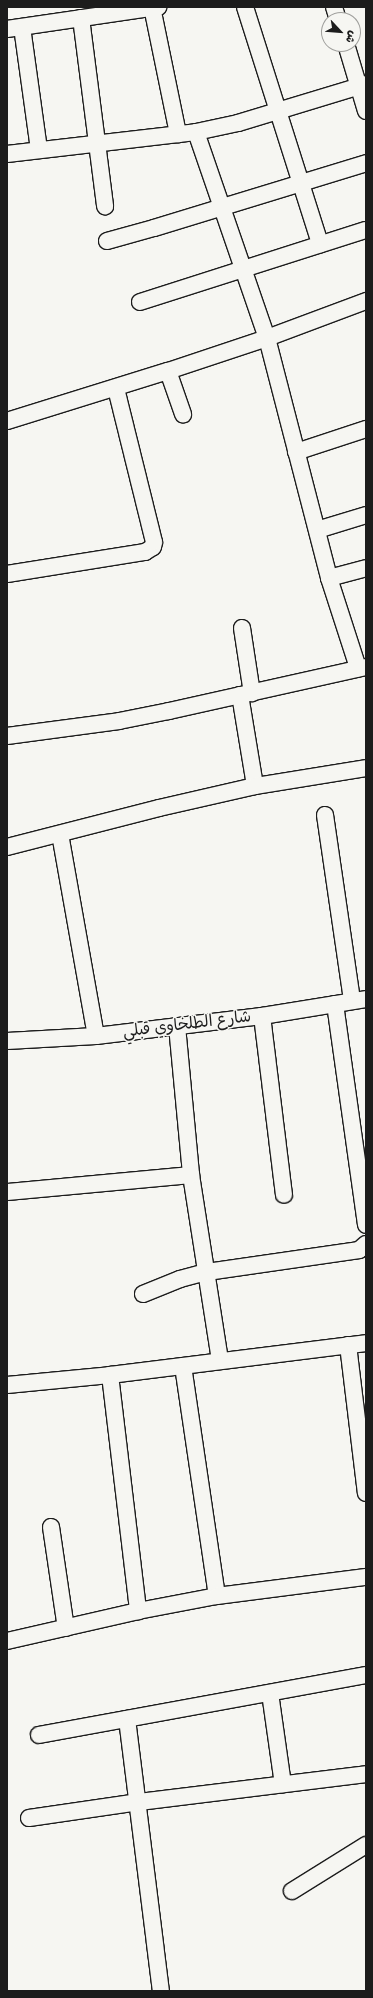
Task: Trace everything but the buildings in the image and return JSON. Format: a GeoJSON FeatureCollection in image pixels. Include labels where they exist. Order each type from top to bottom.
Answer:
{"type":"FeatureCollection","features":[{"type":"Feature","properties":{"kind":"street"},"geometry":{"type":"LineString","coordinates":[[39,150],[15,28],[154,7],[178,134]]}},
{"type":"Feature","properties":{"kind":"street"},"geometry":{"type":"LineString","coordinates":[[245,7],[320,244]]}},
{"type":"Feature","properties":{"kind":"street"},"geometry":{"type":"LineString","coordinates":[[81,18],[105,206]]}},
{"type":"Feature","properties":{"kind":"street"},"geometry":{"type":"LineString","coordinates":[[349,52],[362,85],[366,111]]}},
{"type":"Feature","properties":{"kind":"street"},"geometry":{"type":"LineString","coordinates":[[7,154],[196,132],[238,123],[362,85]]}},
{"type":"Feature","properties":{"kind":"street"},"geometry":{"type":"LineString","coordinates":[[7,736],[119,721],[362,668],[329,578],[267,338],[196,132]]}},
{"type":"Feature","properties":{"kind":"street"},"geometry":{"type":"LineString","coordinates":[[107,241],[366,163]]}},
{"type":"Feature","properties":{"kind":"street"},"geometry":{"type":"LineString","coordinates":[[140,302],[366,230]]}},
{"type":"Feature","properties":{"kind":"street"},"geometry":{"type":"LineString","coordinates":[[7,420],[168,371],[267,338],[366,301]]}},
{"type":"Feature","properties":{"kind":"street"},"geometry":{"type":"LineString","coordinates":[[168,371],[183,414]]}},
{"type":"Feature","properties":{"kind":"street"},"geometry":{"type":"LineString","coordinates":[[7,574],[145,552],[153,547],[154,542],[116,388]]}},
{"type":"Feature","properties":{"kind":"street"},"geometry":{"type":"LineString","coordinates":[[296,452],[366,429]]}},
{"type":"Feature","properties":{"kind":"street"},"geometry":{"type":"LineString","coordinates":[[317,530],[366,515]]}},
{"type":"Feature","properties":{"kind":"street"},"geometry":{"type":"LineString","coordinates":[[329,578],[366,568]]}},
{"type":"Feature","properties":{"kind":"street"},"geometry":{"type":"LineString","coordinates":[[242,628],[246,694],[255,786]]}},
{"type":"Feature","properties":{"kind":"street"},"geometry":{"type":"LineString","coordinates":[[7,848],[159,808],[255,786],[366,768]]}},
{"type":"Feature","properties":{"kind":"street"},"geometry":{"type":"LineString","coordinates":[[325,816],[359,1000]]}},
{"type":"Feature","properties":{"kind":"street"},"geometry":{"type":"LineString","coordinates":[[60,834],[96,1036]]}},
{"type":"Feature","properties":{"kind":"street","name":"شارع الطلخاوي قبلي"},"geometry":{"type":"LineString","coordinates":[[7,1041],[96,1036],[262,1016],[359,1000]]}},
{"type":"Feature","properties":{"kind":"street"},"geometry":{"type":"LineString","coordinates":[[335,1004],[366,1225]]}},
{"type":"Feature","properties":{"kind":"street"},"geometry":{"type":"LineString","coordinates":[[262,1016],[284,1195]]}},
{"type":"Feature","properties":{"kind":"street"},"geometry":{"type":"LineString","coordinates":[[177,1026],[192,1175],[220,1361]]}},
{"type":"Feature","properties":{"kind":"street"},"geometry":{"type":"LineString","coordinates":[[7,1192],[192,1175]]}},
{"type":"Feature","properties":{"kind":"street"},"geometry":{"type":"LineString","coordinates":[[143,1294],[180,1278],[206,1272],[359,1250],[366,1244]]}},
{"type":"Feature","properties":{"kind":"street"},"geometry":{"type":"LineString","coordinates":[[7,1385],[183,1366],[366,1343]]}},
{"type":"Feature","properties":{"kind":"street"},"geometry":{"type":"LineString","coordinates":[[348,1345],[364,1462],[366,1493]]}},
{"type":"Feature","properties":{"kind":"street"},"geometry":{"type":"LineString","coordinates":[[183,1366],[217,1596]]}},
{"type":"Feature","properties":{"kind":"street"},"geometry":{"type":"LineString","coordinates":[[110,1374],[138,1611]]}},
{"type":"Feature","properties":{"kind":"street"},"geometry":{"type":"LineString","coordinates":[[7,1395],[28,1383]]}},
{"type":"Feature","properties":{"kind":"street"},"geometry":{"type":"LineString","coordinates":[[51,1527],[66,1628]]}},
{"type":"Feature","properties":{"kind":"street"},"geometry":{"type":"LineString","coordinates":[[7,1642],[138,1611],[217,1596],[366,1577]]}},
{"type":"Feature","properties":{"kind":"street"},"geometry":{"type":"LineString","coordinates":[[39,1735],[366,1675]]}},
{"type":"Feature","properties":{"kind":"street"},"geometry":{"type":"LineString","coordinates":[[270,1693],[283,1784]]}},
{"type":"Feature","properties":{"kind":"street"},"geometry":{"type":"LineString","coordinates":[[127,1719],[139,1802],[161,1991]]}},
{"type":"Feature","properties":{"kind":"street"},"geometry":{"type":"LineString","coordinates":[[29,1818],[139,1802],[366,1774]]}},
{"type":"Feature","properties":{"kind":"street"},"geometry":{"type":"LineString","coordinates":[[292,1890],[366,1845]]}}]}
